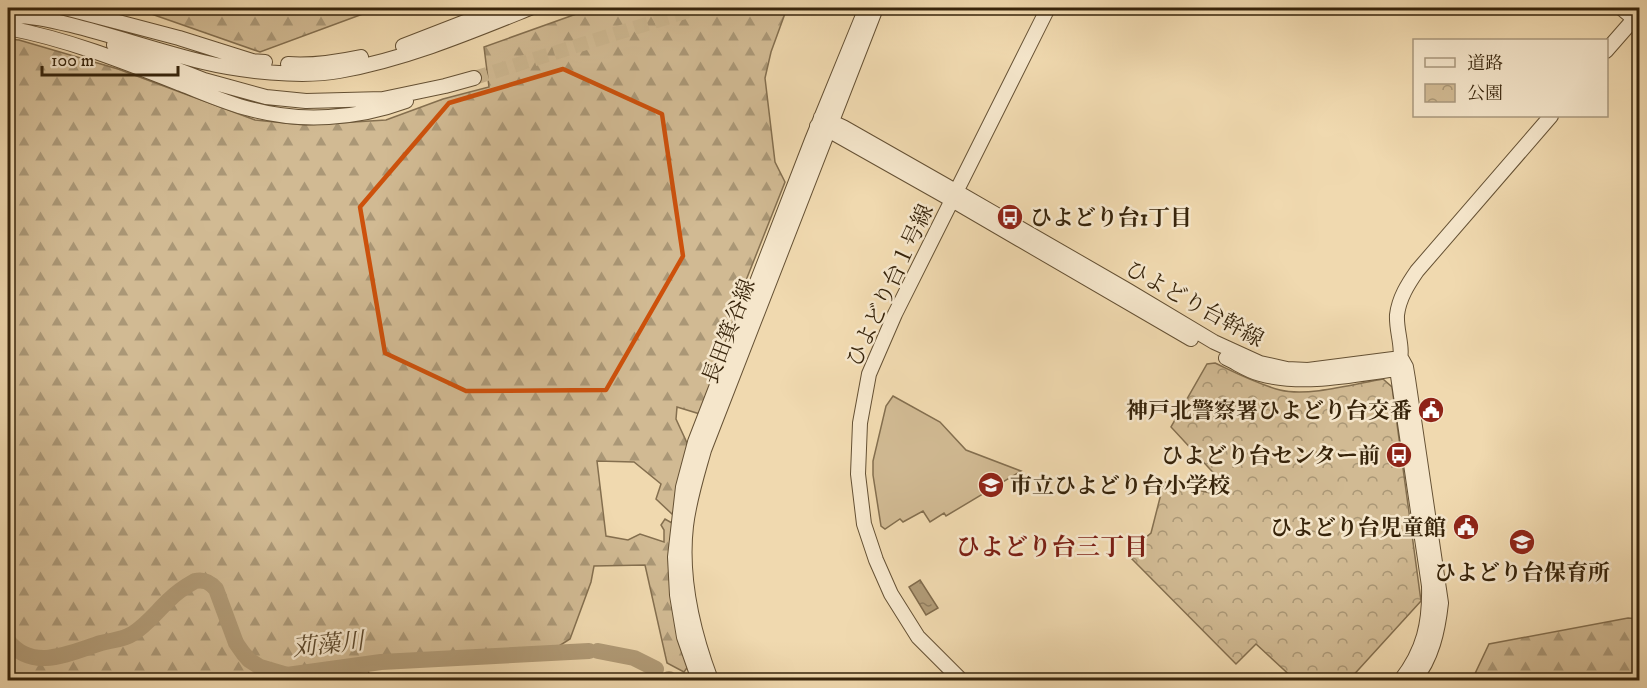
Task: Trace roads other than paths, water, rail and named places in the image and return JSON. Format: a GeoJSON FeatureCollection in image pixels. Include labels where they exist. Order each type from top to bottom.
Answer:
{"type":"FeatureCollection","features":[{"type":"Feature","properties":{"kind":"street"},"geometry":{"type":"LineString","coordinates":[[8,8],[104,27],[215,54],[249,65],[296,74],[337,72],[391,59],[450,40],[530,8]]}},
{"type":"Feature","properties":{"kind":"street"},"geometry":{"type":"LineString","coordinates":[[65,8],[179,38],[249,65]]}},
{"type":"Feature","properties":{"kind":"street"},"geometry":{"type":"LineString","coordinates":[[8,17],[21,16],[51,20],[204,62],[249,65],[346,60],[370,55],[414,42],[501,8]]}},
{"type":"Feature","properties":{"kind":"street","name":"長田箕谷線"},"geometry":{"type":"LineString","coordinates":[[699,681],[684,637],[677,595],[675,557],[682,487],[695,442],[824,124],[876,8]]}},
{"type":"Feature","properties":{"kind":"street","name":"ひよどり台１号線"},"geometry":{"type":"LineString","coordinates":[[961,681],[918,637],[891,594],[876,560],[864,524],[858,474],[860,423],[869,374],[895,314],[1047,8]]}},
{"type":"Feature","properties":{"kind":"street"},"geometry":{"type":"LineString","coordinates":[[1608,49],[1637,21],[1621,8]]}},
{"type":"Feature","properties":{"kind":"street","name":"長田箕谷線"},"geometry":{"type":"LineString","coordinates":[[711,681],[695,635],[688,594],[685,557],[686,526],[693,490],[704,450],[864,11]]}},
{"type":"Feature","properties":{"kind":"street"},"geometry":{"type":"LineString","coordinates":[[8,17],[89,35],[204,80],[266,97],[306,101],[383,99],[474,78]]}},
{"type":"Feature","properties":{"kind":"street"},"geometry":{"type":"LineString","coordinates":[[8,28],[74,45],[251,110],[293,117],[316,118],[382,110],[445,86]]}},
{"type":"Feature","properties":{"kind":"street"},"geometry":{"type":"LineString","coordinates":[[1401,681],[1418,655],[1428,626],[1430,603],[1401,364],[1397,316],[1401,299],[1417,271],[1550,117]]}},
{"type":"Feature","properties":{"kind":"street","name":"ひよどり台幹線"},"geometry":{"type":"LineString","coordinates":[[824,124],[843,126],[954,196],[1127,290],[1214,342],[1260,363],[1287,369],[1308,370],[1401,364]]}},
{"type":"Feature","properties":{"kind":"street"},"geometry":{"type":"LineString","coordinates":[[1401,364],[1441,603],[1438,628],[1428,658],[1414,681]]}},
{"type":"Feature","properties":{"kind":"water"},"geometry":{"type":"Polygon","coordinates":[[[920,580],[938,608],[926,615],[909,587],[920,580]]]}},
{"type":"Feature","properties":{"kind":"waterway","name":"苅藻川"},"geometry":{"type":"LineString","coordinates":[[8,641],[29,656],[40,658],[64,655],[125,638],[142,626],[178,592],[195,581],[201,580],[216,589],[236,643],[249,660],[260,667],[287,675],[381,662],[589,651]]}},
{"type":"Feature","properties":{"kind":"waterway","name":"苅藻川"},"geometry":{"type":"LineString","coordinates":[[598,651],[634,658],[656,669]]}},
{"type":"Feature","properties":{"kind":"tunnel"},"geometry":{"type":"LineString","coordinates":[[474,78],[698,8]]}},
{"type":"Feature","properties":{"kind":"place","name":"ひよどり台1丁目"},"geometry":{"type":"Point","coordinates":[1010,217]}},
{"type":"Feature","properties":{"kind":"place","name":"神戸北警察署ひよどり台交番"},"geometry":{"type":"Point","coordinates":[1431,410]}},
{"type":"Feature","properties":{"kind":"place","name":"ひよどり台センター前"},"geometry":{"type":"Point","coordinates":[1399,455]}},
{"type":"Feature","properties":{"kind":"place","name":"市立ひよどり台小学校"},"geometry":{"type":"Point","coordinates":[991,485]}},
{"type":"Feature","properties":{"kind":"place","name":"ひよどり台児童館"},"geometry":{"type":"Point","coordinates":[1466,527]}},
{"type":"Feature","properties":{"kind":"place","name":"ひよどり台保育所"},"geometry":{"type":"Point","coordinates":[1522,542]}},
{"type":"Feature","properties":{"kind":"district","name":"ひよどり台三丁目"},"geometry":{"type":"Point","coordinates":[1052,547]}}]}
